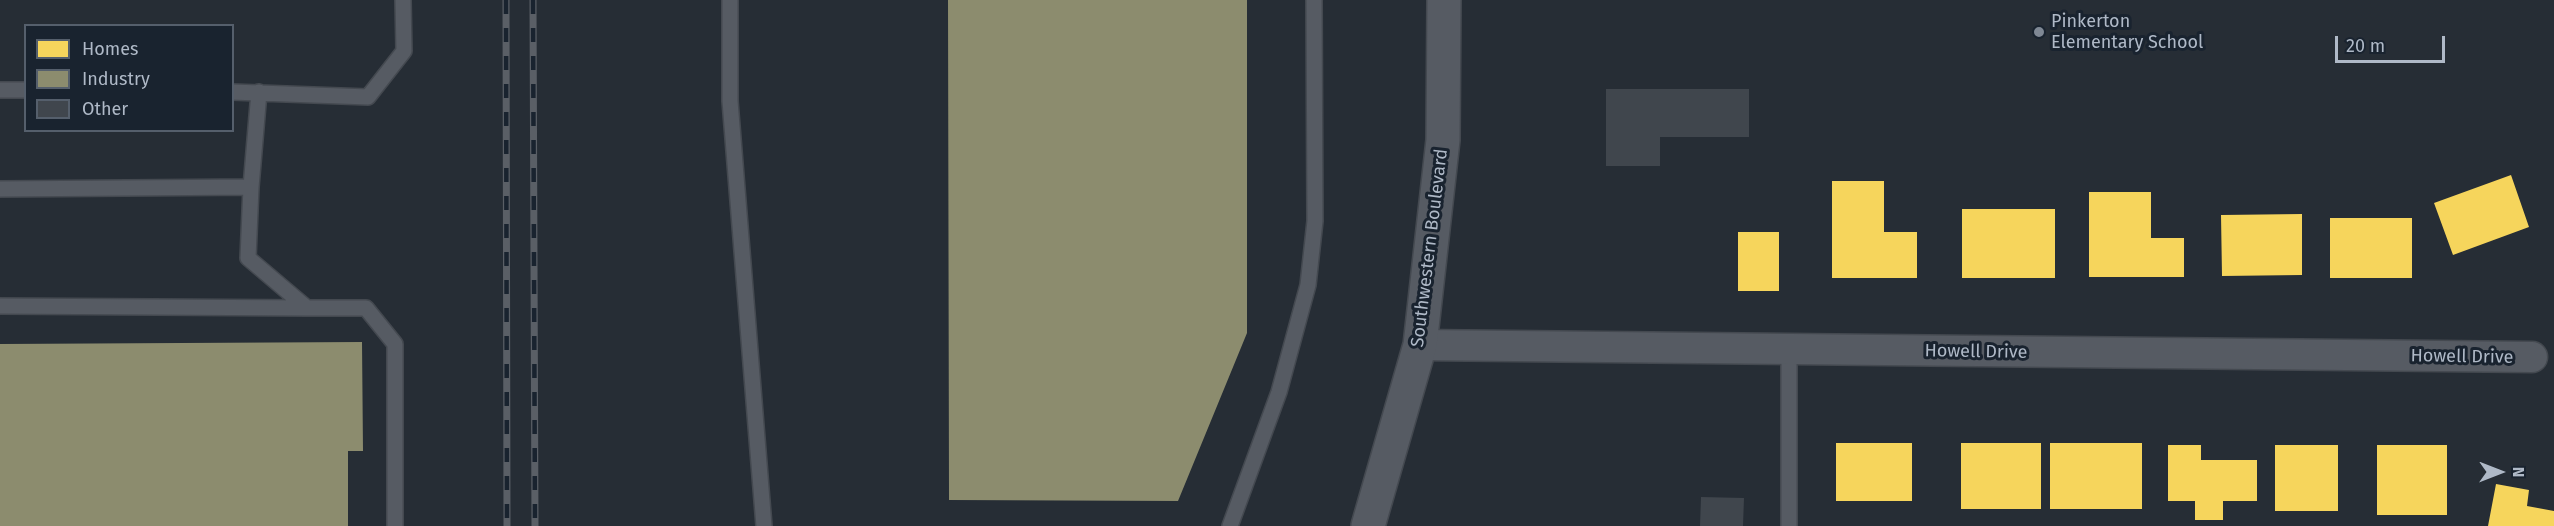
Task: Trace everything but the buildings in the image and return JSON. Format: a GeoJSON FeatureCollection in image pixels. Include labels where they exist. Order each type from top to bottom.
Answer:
{"type":"FeatureCollection","features":[{"type":"Feature","properties":{"kind":"street","name":"Southwestern Boulevard"},"geometry":{"type":"LineString","coordinates":[[1368,526],[1420,345],[1443,140],[1444,0]]}},
{"type":"Feature","properties":{"kind":"street","name":"Howell Drive"},"geometry":{"type":"LineString","coordinates":[[1420,345],[2532,357]]}},
{"type":"Feature","properties":{"kind":"lane"},"geometry":{"type":"LineString","coordinates":[[234,92],[368,97],[404,51],[403,0]]}},
{"type":"Feature","properties":{"kind":"lane"},"geometry":{"type":"LineString","coordinates":[[730,0],[730,101],[764,526]]}},
{"type":"Feature","properties":{"kind":"lane"},"geometry":{"type":"LineString","coordinates":[[1230,526],[1279,392],[1308,285],[1314,221],[1314,0]]}},
{"type":"Feature","properties":{"kind":"lane"},"geometry":{"type":"LineString","coordinates":[[0,90],[24,90]]}},
{"type":"Feature","properties":{"kind":"lane"},"geometry":{"type":"LineString","coordinates":[[259,92],[248,258],[307,308]]}},
{"type":"Feature","properties":{"kind":"lane"},"geometry":{"type":"LineString","coordinates":[[0,189],[251,187]]}},
{"type":"Feature","properties":{"kind":"lane"},"geometry":{"type":"LineString","coordinates":[[0,306],[366,308],[395,344],[395,526]]}},
{"type":"Feature","properties":{"kind":"lane"},"geometry":{"type":"LineString","coordinates":[[1789,350],[1789,526]]}},
{"type":"Feature","properties":{"kind":"railway"},"geometry":{"type":"LineString","coordinates":[[506,0],[507,526]]}},
{"type":"Feature","properties":{"kind":"railway"},"geometry":{"type":"LineString","coordinates":[[533,0],[535,526]]}},
{"type":"Feature","properties":{"kind":"place","name":"Pinkerton Elementary School"},"geometry":{"type":"Point","coordinates":[2039,32]}}]}
